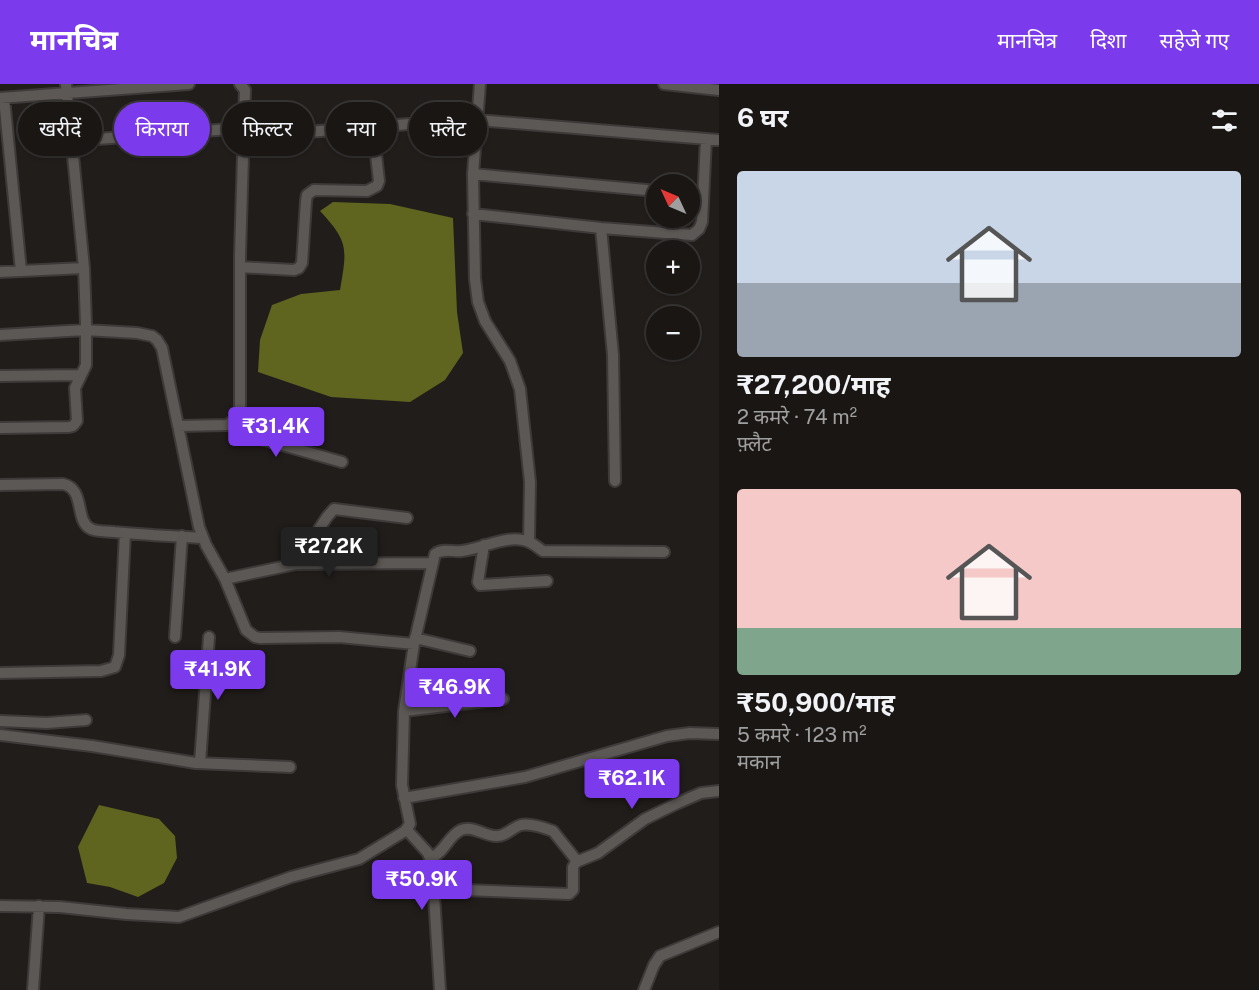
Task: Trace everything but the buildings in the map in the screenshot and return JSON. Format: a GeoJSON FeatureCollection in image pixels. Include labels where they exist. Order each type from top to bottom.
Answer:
{"type":"FeatureCollection","features":[{"type":"Feature","properties":{"kind":"street"},"geometry":{"type":"LineString","coordinates":[[21,271],[2,98],[66,88],[189,84]]}},
{"type":"Feature","properties":{"kind":"street"},"geometry":{"type":"LineString","coordinates":[[240,84],[245,90],[244,102]]}},
{"type":"Feature","properties":{"kind":"street"},"geometry":{"type":"LineString","coordinates":[[479,102],[480,84]]}},
{"type":"Feature","properties":{"kind":"street"},"geometry":{"type":"LineString","coordinates":[[664,84],[719,90]]}},
{"type":"Feature","properties":{"kind":"street"},"geometry":{"type":"LineString","coordinates":[[487,121],[719,141]]}},
{"type":"Feature","properties":{"kind":"street"},"geometry":{"type":"LineString","coordinates":[[102,140],[222,134]]}},
{"type":"Feature","properties":{"kind":"street"},"geometry":{"type":"LineString","coordinates":[[473,214],[692,235],[699,229],[702,222],[706,139]]}},
{"type":"Feature","properties":{"kind":"street"},"geometry":{"type":"LineString","coordinates":[[0,428],[73,426],[77,421],[75,388],[86,364],[84,268],[73,156]]}},
{"type":"Feature","properties":{"kind":"street"},"geometry":{"type":"LineString","coordinates":[[178,426],[227,425],[233,423],[240,412],[242,156]]}},
{"type":"Feature","properties":{"kind":"street"},"geometry":{"type":"LineString","coordinates":[[240,267],[294,270],[299,268],[302,264],[306,201],[309,192],[314,190],[367,191],[377,186],[379,182],[376,156]]}},
{"type":"Feature","properties":{"kind":"street"},"geometry":{"type":"LineString","coordinates":[[475,156],[473,214],[478,302],[489,327],[510,361],[520,388],[530,482],[529,542]]}},
{"type":"Feature","properties":{"kind":"street"},"geometry":{"type":"LineString","coordinates":[[473,174],[646,190]]}},
{"type":"Feature","properties":{"kind":"street"},"geometry":{"type":"LineString","coordinates":[[601,228],[613,355],[615,481]]}},
{"type":"Feature","properties":{"kind":"street"},"geometry":{"type":"LineString","coordinates":[[0,272],[84,268]]}},
{"type":"Feature","properties":{"kind":"street"},"geometry":{"type":"LineString","coordinates":[[0,335],[85,330],[146,334],[157,340],[162,348],[203,538],[225,579],[246,630],[255,637],[414,641],[470,651]]}},
{"type":"Feature","properties":{"kind":"street"},"geometry":{"type":"LineString","coordinates":[[0,376],[81,375]]}},
{"type":"Feature","properties":{"kind":"street"},"geometry":{"type":"LineString","coordinates":[[233,423],[238,430],[247,435],[342,462]]}},
{"type":"Feature","properties":{"kind":"street"},"geometry":{"type":"LineString","coordinates":[[0,485],[66,484],[73,488],[87,526],[96,530],[203,538]]}},
{"type":"Feature","properties":{"kind":"street"},"geometry":{"type":"LineString","coordinates":[[296,564],[334,509],[407,518]]}},
{"type":"Feature","properties":{"kind":"street"},"geometry":{"type":"LineString","coordinates":[[0,673],[101,671],[115,667],[119,655],[125,533]]}},
{"type":"Feature","properties":{"kind":"street"},"geometry":{"type":"LineString","coordinates":[[175,637],[182,536]]}},
{"type":"Feature","properties":{"kind":"street"},"geometry":{"type":"LineString","coordinates":[[0,906],[39,906],[179,917],[291,877],[359,859],[407,830],[410,824],[404,798],[402,769],[404,711],[414,641],[435,554],[441,550],[464,551],[499,541],[529,542],[543,551],[664,552]]}},
{"type":"Feature","properties":{"kind":"street"},"geometry":{"type":"LineString","coordinates":[[484,545],[478,578],[480,585],[547,580]]}},
{"type":"Feature","properties":{"kind":"street"},"geometry":{"type":"LineString","coordinates":[[225,579],[296,564],[432,563]]}},
{"type":"Feature","properties":{"kind":"street"},"geometry":{"type":"LineString","coordinates":[[200,764],[209,637]]}},
{"type":"Feature","properties":{"kind":"street"},"geometry":{"type":"LineString","coordinates":[[404,711],[503,699]]}},
{"type":"Feature","properties":{"kind":"street"},"geometry":{"type":"LineString","coordinates":[[0,721],[47,723],[86,720]]}},
{"type":"Feature","properties":{"kind":"street"},"geometry":{"type":"LineString","coordinates":[[404,798],[525,777],[667,736],[690,733],[719,734]]}},
{"type":"Feature","properties":{"kind":"street"},"geometry":{"type":"LineString","coordinates":[[0,735],[92,746],[200,764],[290,767]]}},
{"type":"Feature","properties":{"kind":"street"},"geometry":{"type":"LineString","coordinates":[[465,890],[569,894],[573,890],[573,867],[577,861],[598,853],[637,825],[678,802],[701,793],[719,791]]}},
{"type":"Feature","properties":{"kind":"street"},"geometry":{"type":"LineString","coordinates":[[431,858],[441,854],[447,843],[461,830],[474,829],[499,837],[522,825],[553,831],[577,861]]}},
{"type":"Feature","properties":{"kind":"street"},"geometry":{"type":"LineString","coordinates":[[407,830],[431,858],[440,990]]}},
{"type":"Feature","properties":{"kind":"street"},"geometry":{"type":"LineString","coordinates":[[33,990],[39,906]]}},
{"type":"Feature","properties":{"kind":"street"},"geometry":{"type":"LineString","coordinates":[[644,990],[660,956],[719,932]]}},
{"type":"Feature","properties":{"kind":"shaded area"},"geometry":{"type":"Polygon","coordinates":[[[333,202],[390,204],[453,218],[457,312],[463,353],[445,380],[410,402],[331,397],[258,372],[260,340],[272,305],[301,294],[340,290],[344,265],[341,239],[320,211],[333,202]]]}},
{"type":"Feature","properties":{"kind":"shaded area"},"geometry":{"type":"Polygon","coordinates":[[[99,805],[159,819],[175,836],[177,858],[164,883],[138,897],[110,887],[87,883],[78,847],[99,805]]]}}]}
